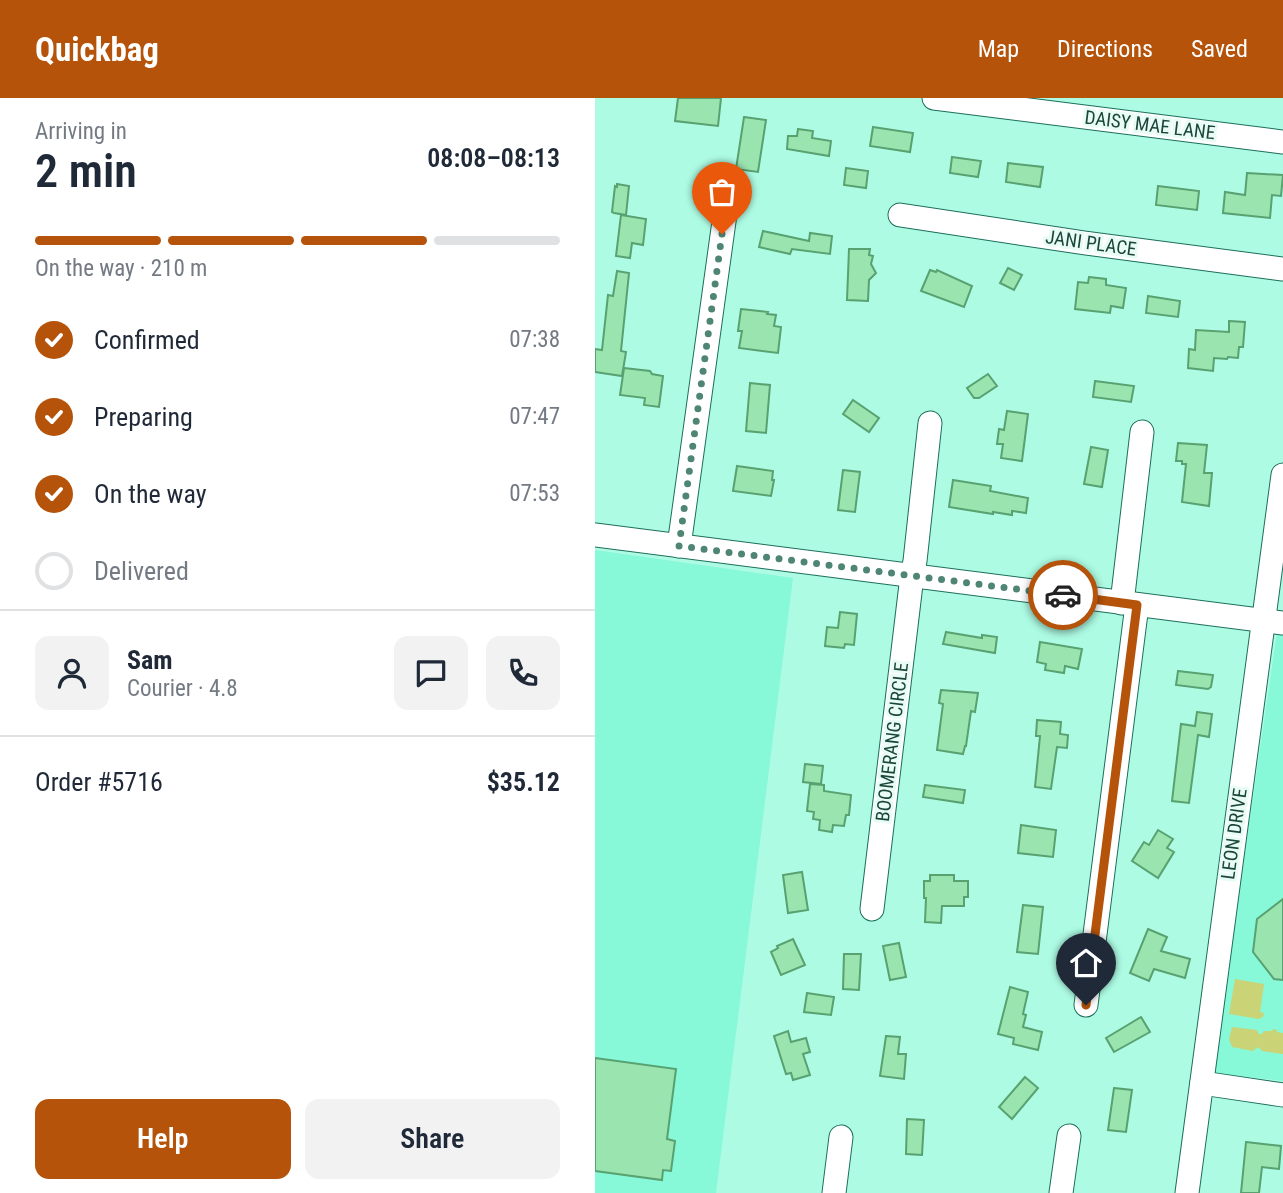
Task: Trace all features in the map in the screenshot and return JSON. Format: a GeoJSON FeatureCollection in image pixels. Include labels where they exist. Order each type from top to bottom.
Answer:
{"type":"FeatureCollection","features":[{"type":"Feature","properties":{"kind":"street","name":"DAISY MAE LANE"},"geometry":{"type":"LineString","coordinates":[[934,98],[1283,142]]}},
{"type":"Feature","properties":{"kind":"street"},"geometry":{"type":"LineString","coordinates":[[679,546],[726,207]]}},
{"type":"Feature","properties":{"kind":"street","name":"JANI PLACE"},"geometry":{"type":"LineString","coordinates":[[899,215],[1283,269]]}},
{"type":"Feature","properties":{"kind":"street","name":"BOOMERANG CIRCLE"},"geometry":{"type":"LineString","coordinates":[[872,909],[930,423]]}},
{"type":"Feature","properties":{"kind":"street"},"geometry":{"type":"LineString","coordinates":[[1086,1005],[1129,604],[1142,432]]}},
{"type":"Feature","properties":{"kind":"street","name":"LEON DRIVE"},"geometry":{"type":"LineString","coordinates":[[1187,1193],[1273,622],[1283,475]]}},
{"type":"Feature","properties":{"kind":"street"},"geometry":{"type":"LineString","coordinates":[[595,535],[1273,622]]}},
{"type":"Feature","properties":{"kind":"street"},"geometry":{"type":"LineString","coordinates":[[1202,1083],[1283,1095]]}},
{"type":"Feature","properties":{"kind":"street"},"geometry":{"type":"LineString","coordinates":[[1061,1193],[1069,1136]]}},
{"type":"Feature","properties":{"kind":"street"},"geometry":{"type":"LineString","coordinates":[[834,1193],[841,1138]]}},
{"type":"Feature","properties":{"kind":"shaded area"},"geometry":{"type":"Polygon","coordinates":[[[595,550],[793,578],[716,1193],[595,1193],[595,550]]]}},
{"type":"Feature","properties":{"kind":"shaded area"},"geometry":{"type":"Polygon","coordinates":[[[1277,632],[1283,633],[1283,1081],[1213,1073],[1277,632]]]}},
{"type":"Feature","properties":{"kind":"shaded area"},"geometry":{"type":"Polygon","coordinates":[[[1235,979],[1264,984],[1260,1012],[1264,1013],[1263,1017],[1259,1019],[1229,1014],[1235,979]]]}},
{"type":"Feature","properties":{"kind":"shaded area"},"geometry":{"type":"Polygon","coordinates":[[[1232,1027],[1257,1030],[1259,1034],[1273,1029],[1283,1033],[1283,1054],[1262,1051],[1258,1047],[1253,1051],[1232,1047],[1229,1039],[1232,1027]]]}},
{"type":"Feature","properties":{"kind":"building"},"geometry":{"type":"Polygon","coordinates":[[[678,98],[721,98],[718,126],[675,121],[678,98]]]}},
{"type":"Feature","properties":{"kind":"building"},"geometry":{"type":"Polygon","coordinates":[[[744,117],[766,120],[758,172],[736,169],[744,117]]]}},
{"type":"Feature","properties":{"kind":"building"},"geometry":{"type":"Polygon","coordinates":[[[873,127],[913,133],[910,152],[870,146],[873,127]]]}},
{"type":"Feature","properties":{"kind":"building"},"geometry":{"type":"Polygon","coordinates":[[[798,129],[813,131],[812,138],[831,141],[829,156],[787,149],[788,136],[797,136],[798,129]]]}},
{"type":"Feature","properties":{"kind":"building"},"geometry":{"type":"Polygon","coordinates":[[[952,157],[981,161],[978,177],[950,173],[952,157]]]}},
{"type":"Feature","properties":{"kind":"building"},"geometry":{"type":"Polygon","coordinates":[[[1008,163],[1043,167],[1040,187],[1006,182],[1008,163]]]}},
{"type":"Feature","properties":{"kind":"building"},"geometry":{"type":"Polygon","coordinates":[[[846,168],[868,171],[866,188],[844,185],[846,168]]]}},
{"type":"Feature","properties":{"kind":"building"},"geometry":{"type":"Polygon","coordinates":[[[1247,173],[1283,175],[1281,196],[1272,195],[1270,218],[1223,213],[1225,192],[1245,195],[1247,173]]]}},
{"type":"Feature","properties":{"kind":"building"},"geometry":{"type":"Polygon","coordinates":[[[617,184],[629,186],[626,215],[612,212],[617,184]]]}},
{"type":"Feature","properties":{"kind":"building"},"geometry":{"type":"Polygon","coordinates":[[[1158,186],[1199,191],[1197,210],[1156,205],[1158,186]]]}},
{"type":"Feature","properties":{"kind":"building"},"geometry":{"type":"Polygon","coordinates":[[[621,215],[646,219],[643,245],[632,243],[630,258],[616,256],[621,215]]]}},
{"type":"Feature","properties":{"kind":"building"},"geometry":{"type":"Polygon","coordinates":[[[763,231],[809,241],[810,233],[832,236],[830,254],[792,249],[790,254],[759,247],[763,231]]]}},
{"type":"Feature","properties":{"kind":"building"},"geometry":{"type":"Polygon","coordinates":[[[849,249],[870,249],[869,255],[873,256],[871,264],[876,273],[869,280],[868,301],[847,300],[849,249]]]}},
{"type":"Feature","properties":{"kind":"building"},"geometry":{"type":"Polygon","coordinates":[[[1008,268],[1022,275],[1014,290],[1000,283],[1008,268]]]}},
{"type":"Feature","properties":{"kind":"building"},"geometry":{"type":"Polygon","coordinates":[[[930,270],[937,270],[972,286],[964,307],[921,291],[930,270]]]}},
{"type":"Feature","properties":{"kind":"building"},"geometry":{"type":"Polygon","coordinates":[[[617,271],[629,273],[621,351],[626,352],[622,376],[595,372],[595,349],[602,350],[608,295],[613,296],[617,271]]]}},
{"type":"Feature","properties":{"kind":"building"},"geometry":{"type":"Polygon","coordinates":[[[1089,277],[1106,279],[1106,285],[1126,288],[1123,308],[1111,306],[1110,313],[1075,309],[1078,282],[1088,283],[1089,277]]]}},
{"type":"Feature","properties":{"kind":"building"},"geometry":{"type":"Polygon","coordinates":[[[1148,296],[1180,301],[1178,317],[1146,313],[1148,296]]]}},
{"type":"Feature","properties":{"kind":"building"},"geometry":{"type":"Polygon","coordinates":[[[741,309],[776,315],[774,326],[781,327],[778,353],[739,348],[742,331],[738,331],[741,309]]]}},
{"type":"Feature","properties":{"kind":"building"},"geometry":{"type":"Polygon","coordinates":[[[1229,321],[1245,322],[1243,347],[1239,347],[1238,358],[1214,358],[1213,371],[1188,368],[1189,349],[1195,350],[1196,330],[1229,332],[1229,321]]]}},
{"type":"Feature","properties":{"kind":"building"},"geometry":{"type":"Polygon","coordinates":[[[624,368],[650,371],[663,376],[659,407],[644,405],[645,398],[620,395],[624,368]]]}},
{"type":"Feature","properties":{"kind":"building"},"geometry":{"type":"Polygon","coordinates":[[[988,374],[997,386],[979,398],[974,398],[967,388],[988,374]]]}},
{"type":"Feature","properties":{"kind":"building"},"geometry":{"type":"Polygon","coordinates":[[[1095,381],[1134,386],[1131,402],[1093,397],[1095,381]]]}},
{"type":"Feature","properties":{"kind":"building"},"geometry":{"type":"Polygon","coordinates":[[[750,383],[770,385],[766,433],[746,431],[750,383]]]}},
{"type":"Feature","properties":{"kind":"building"},"geometry":{"type":"Polygon","coordinates":[[[853,400],[879,418],[869,432],[843,414],[853,400]]]}},
{"type":"Feature","properties":{"kind":"building"},"geometry":{"type":"Polygon","coordinates":[[[1007,411],[1028,414],[1022,461],[1001,458],[1003,444],[997,444],[999,429],[1004,430],[1007,411]]]}},
{"type":"Feature","properties":{"kind":"building"},"geometry":{"type":"Polygon","coordinates":[[[1178,443],[1207,445],[1204,473],[1212,473],[1209,506],[1182,502],[1186,464],[1176,461],[1178,443]]]}},
{"type":"Feature","properties":{"kind":"building"},"geometry":{"type":"Polygon","coordinates":[[[1091,447],[1108,450],[1102,487],[1084,484],[1091,447]]]}},
{"type":"Feature","properties":{"kind":"building"},"geometry":{"type":"Polygon","coordinates":[[[737,466],[773,471],[771,496],[733,491],[737,466]]]}},
{"type":"Feature","properties":{"kind":"building"},"geometry":{"type":"Polygon","coordinates":[[[843,470],[860,472],[855,512],[838,510],[843,470]]]}},
{"type":"Feature","properties":{"kind":"building"},"geometry":{"type":"Polygon","coordinates":[[[953,480],[991,486],[990,491],[1028,498],[1026,513],[1012,511],[1012,515],[993,514],[949,507],[953,480]]]}},
{"type":"Feature","properties":{"kind":"building"},"geometry":{"type":"Polygon","coordinates":[[[840,612],[857,614],[854,645],[845,644],[844,648],[825,646],[827,627],[838,628],[840,612]]]}},
{"type":"Feature","properties":{"kind":"building"},"geometry":{"type":"Polygon","coordinates":[[[946,632],[982,638],[982,635],[997,637],[995,653],[943,644],[946,632]]]}},
{"type":"Feature","properties":{"kind":"building"},"geometry":{"type":"Polygon","coordinates":[[[1040,642],[1082,649],[1078,669],[1065,666],[1064,673],[1045,670],[1046,664],[1037,662],[1040,642]]]}},
{"type":"Feature","properties":{"kind":"building"},"geometry":{"type":"Polygon","coordinates":[[[1178,671],[1213,675],[1211,687],[1208,689],[1176,685],[1178,671]]]}},
{"type":"Feature","properties":{"kind":"building"},"geometry":{"type":"Polygon","coordinates":[[[941,690],[978,693],[975,712],[971,711],[963,754],[937,750],[943,704],[939,703],[941,690]]]}},
{"type":"Feature","properties":{"kind":"building"},"geometry":{"type":"Polygon","coordinates":[[[1197,712],[1212,714],[1209,737],[1198,735],[1189,803],[1172,801],[1181,724],[1195,726],[1197,712]]]}},
{"type":"Feature","properties":{"kind":"building"},"geometry":{"type":"Polygon","coordinates":[[[1037,720],[1061,722],[1060,734],[1068,735],[1067,748],[1057,747],[1051,789],[1035,787],[1040,736],[1036,736],[1037,720]]]}},
{"type":"Feature","properties":{"kind":"building"},"geometry":{"type":"Polygon","coordinates":[[[805,764],[823,766],[821,784],[803,782],[805,764]]]}},
{"type":"Feature","properties":{"kind":"building"},"geometry":{"type":"Polygon","coordinates":[[[810,784],[824,785],[824,791],[851,795],[849,815],[846,815],[844,826],[833,825],[832,832],[819,830],[820,820],[813,819],[814,812],[807,811],[810,784]]]}},
{"type":"Feature","properties":{"kind":"building"},"geometry":{"type":"Polygon","coordinates":[[[925,785],[965,790],[963,803],[923,797],[925,785]]]}},
{"type":"Feature","properties":{"kind":"building"},"geometry":{"type":"Polygon","coordinates":[[[1021,825],[1056,830],[1053,857],[1018,853],[1021,825]]]}},
{"type":"Feature","properties":{"kind":"building"},"geometry":{"type":"Polygon","coordinates":[[[1158,830],[1173,839],[1167,848],[1174,852],[1158,878],[1132,861],[1144,842],[1149,845],[1158,830]]]}},
{"type":"Feature","properties":{"kind":"building"},"geometry":{"type":"Polygon","coordinates":[[[802,872],[808,910],[788,913],[783,875],[802,872]]]}},
{"type":"Feature","properties":{"kind":"building"},"geometry":{"type":"Polygon","coordinates":[[[930,875],[954,875],[954,881],[968,881],[968,897],[964,897],[964,906],[942,906],[941,923],[925,922],[924,881],[930,881],[930,875]]]}},
{"type":"Feature","properties":{"kind":"building"},"geometry":{"type":"Polygon","coordinates":[[[1283,899],[1283,980],[1274,979],[1253,952],[1257,919],[1283,899]]]}},
{"type":"Feature","properties":{"kind":"building"},"geometry":{"type":"Polygon","coordinates":[[[1023,905],[1043,907],[1038,954],[1017,952],[1023,905]]]}},
{"type":"Feature","properties":{"kind":"building"},"geometry":{"type":"Polygon","coordinates":[[[1148,929],[1167,937],[1161,951],[1190,959],[1185,978],[1154,969],[1149,981],[1130,973],[1148,929]]]}},
{"type":"Feature","properties":{"kind":"building"},"geometry":{"type":"Polygon","coordinates":[[[793,939],[805,965],[781,975],[771,952],[778,948],[777,946],[793,939]]]}},
{"type":"Feature","properties":{"kind":"building"},"geometry":{"type":"Polygon","coordinates":[[[899,943],[906,977],[890,980],[883,946],[899,943]]]}},
{"type":"Feature","properties":{"kind":"building"},"geometry":{"type":"Polygon","coordinates":[[[844,954],[861,954],[859,990],[843,989],[844,954]]]}},
{"type":"Feature","properties":{"kind":"building"},"geometry":{"type":"Polygon","coordinates":[[[1010,987],[1028,992],[1023,1027],[1042,1032],[1038,1050],[1013,1044],[1014,1038],[998,1034],[1010,987]]]}},
{"type":"Feature","properties":{"kind":"building"},"geometry":{"type":"Polygon","coordinates":[[[807,993],[834,997],[831,1015],[804,1012],[807,993]]]}},
{"type":"Feature","properties":{"kind":"building"},"geometry":{"type":"Polygon","coordinates":[[[1141,1017],[1150,1032],[1114,1052],[1106,1038],[1141,1017]]]}},
{"type":"Feature","properties":{"kind":"building"},"geometry":{"type":"Polygon","coordinates":[[[788,1031],[791,1042],[806,1038],[810,1052],[803,1054],[810,1075],[793,1080],[791,1073],[786,1074],[774,1036],[788,1031]]]}},
{"type":"Feature","properties":{"kind":"building"},"geometry":{"type":"Polygon","coordinates":[[[886,1036],[900,1037],[898,1054],[906,1054],[904,1079],[880,1076],[886,1036]]]}},
{"type":"Feature","properties":{"kind":"building"},"geometry":{"type":"Polygon","coordinates":[[[595,1058],[676,1069],[667,1139],[675,1141],[671,1171],[663,1170],[662,1180],[595,1171],[595,1058]]]}},
{"type":"Feature","properties":{"kind":"building"},"geometry":{"type":"Polygon","coordinates":[[[1025,1077],[1038,1088],[1012,1119],[999,1107],[1025,1077]]]}},
{"type":"Feature","properties":{"kind":"building"},"geometry":{"type":"Polygon","coordinates":[[[1114,1088],[1132,1090],[1126,1132],[1108,1130],[1114,1088]]]}},
{"type":"Feature","properties":{"kind":"building"},"geometry":{"type":"Polygon","coordinates":[[[907,1119],[924,1120],[922,1155],[906,1154],[907,1119]]]}},
{"type":"Feature","properties":{"kind":"building"},"geometry":{"type":"Polygon","coordinates":[[[1246,1142],[1281,1146],[1279,1169],[1262,1167],[1259,1193],[1241,1193],[1246,1142]]]}},
{"type":"Feature","properties":{"kind":"way so far"},"geometry":{"type":"LineString","coordinates":[[722,234],[679,546],[1063,595]]}},
{"type":"Feature","properties":{"kind":"route"},"geometry":{"type":"LineString","coordinates":[[1063,595],[1137,605],[1086,1005]]}}]}
